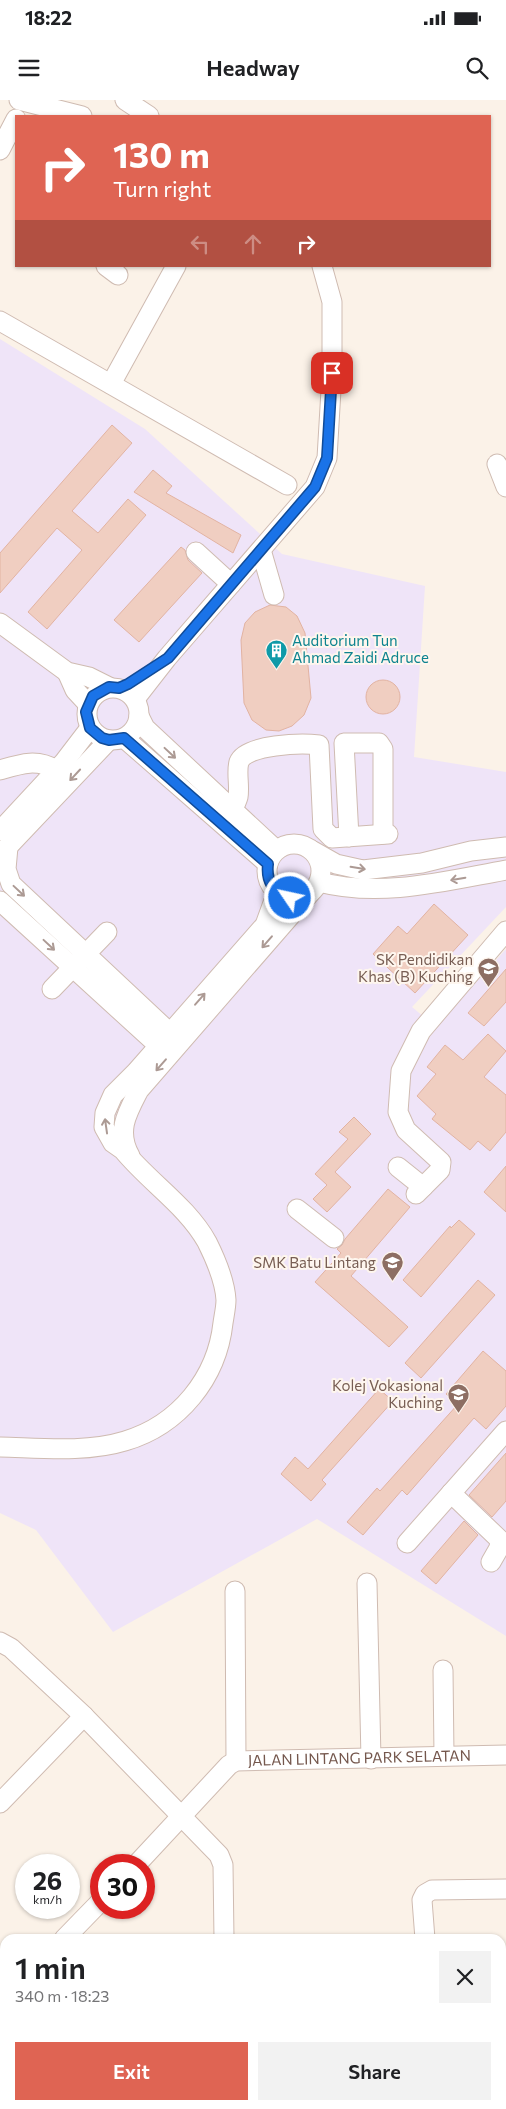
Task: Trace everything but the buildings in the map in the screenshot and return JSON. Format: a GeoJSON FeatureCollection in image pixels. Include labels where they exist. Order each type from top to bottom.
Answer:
{"type":"FeatureCollection","features":[{"type":"Feature","properties":{"kind":"street"},"geometry":{"type":"LineString","coordinates":[[125,100],[148,115]]}},
{"type":"Feature","properties":{"kind":"street"},"geometry":{"type":"LineString","coordinates":[[29,110],[73,115]]}},
{"type":"Feature","properties":{"kind":"street"},"geometry":{"type":"LineString","coordinates":[[2,142],[15,127]]}},
{"type":"Feature","properties":{"kind":"street"},"geometry":{"type":"LineString","coordinates":[[111,384],[175,267]]}},
{"type":"Feature","properties":{"kind":"street"},"geometry":{"type":"LineString","coordinates":[[3,844],[116,739],[134,729],[137,707],[168,658],[315,487],[327,458],[332,373],[332,302],[322,267]]}},
{"type":"Feature","properties":{"kind":"street"},"geometry":{"type":"LineString","coordinates":[[0,321],[287,485]]}},
{"type":"Feature","properties":{"kind":"street"},"geometry":{"type":"LineString","coordinates":[[497,464],[506,487]]}},
{"type":"Feature","properties":{"kind":"street"},"geometry":{"type":"LineString","coordinates":[[265,545],[274,595]]}},
{"type":"Feature","properties":{"kind":"street"},"geometry":{"type":"LineString","coordinates":[[196,552],[231,584]]}},
{"type":"Feature","properties":{"kind":"street"},"geometry":{"type":"LineString","coordinates":[[0,623],[67,672],[89,677],[114,688],[137,707],[145,728],[232,811],[272,857]]}},
{"type":"Feature","properties":{"kind":"street"},"geometry":{"type":"LineString","coordinates":[[168,658],[140,678],[93,696],[86,712],[90,728],[95,734],[116,739],[272,857]]}},
{"type":"Feature","properties":{"kind":"street"},"geometry":{"type":"LineString","coordinates":[[67,672],[75,690],[88,704]]}},
{"type":"Feature","properties":{"kind":"street"},"geometry":{"type":"LineString","coordinates":[[90,728],[56,770],[8,812],[3,844],[6,869],[11,884],[80,961],[164,1040]]}},
{"type":"Feature","properties":{"kind":"street"},"geometry":{"type":"LineString","coordinates":[[344,743],[349,838]]}},
{"type":"Feature","properties":{"kind":"street"},"geometry":{"type":"LineString","coordinates":[[232,811],[238,798],[239,763],[243,756],[252,750],[293,744],[379,743],[383,749],[386,834],[332,838],[323,829],[319,745]]}},
{"type":"Feature","properties":{"kind":"street"},"geometry":{"type":"LineString","coordinates":[[0,770],[32,763],[45,763],[56,770]]}},
{"type":"Feature","properties":{"kind":"street"},"geometry":{"type":"LineString","coordinates":[[506,847],[471,850],[422,863],[363,870],[336,864],[305,845],[295,843],[285,845],[272,857],[268,880],[277,892],[283,896],[298,898],[315,887],[388,889],[506,870]]}},
{"type":"Feature","properties":{"kind":"street"},"geometry":{"type":"LineString","coordinates":[[134,1163],[122,1135],[124,1119],[139,1090],[315,887],[321,865],[314,851]]}},
{"type":"Feature","properties":{"kind":"street"},"geometry":{"type":"LineString","coordinates":[[0,1448],[108,1446],[126,1441],[176,1414],[199,1389],[212,1367],[222,1334],[226,1300],[218,1270],[207,1243],[194,1222],[107,1134],[104,1126],[105,1113],[113,1094],[164,1040],[265,925],[277,892]]}},
{"type":"Feature","properties":{"kind":"street"},"geometry":{"type":"LineString","coordinates":[[0,900],[80,961]]}},
{"type":"Feature","properties":{"kind":"street"},"geometry":{"type":"LineString","coordinates":[[398,1167],[420,1190],[440,1170],[441,1162],[406,1130],[398,1112],[401,1071],[421,1031],[506,931]]}},
{"type":"Feature","properties":{"kind":"street"},"geometry":{"type":"LineString","coordinates":[[52,989],[107,932]]}},
{"type":"Feature","properties":{"kind":"street"},"geometry":{"type":"LineString","coordinates":[[297,1209],[334,1238]]}},
{"type":"Feature","properties":{"kind":"street"},"geometry":{"type":"LineString","coordinates":[[407,1543],[506,1431]]}},
{"type":"Feature","properties":{"kind":"street"},"geometry":{"type":"LineString","coordinates":[[451,1493],[500,1540],[499,1548],[491,1562]]}},
{"type":"Feature","properties":{"kind":"street"},"geometry":{"type":"LineString","coordinates":[[367,1583],[371,1759]]}},
{"type":"Feature","properties":{"kind":"street"},"geometry":{"type":"LineString","coordinates":[[235,1591],[236,1761]]}},
{"type":"Feature","properties":{"kind":"street"},"geometry":{"type":"LineString","coordinates":[[0,1642],[11,1648],[84,1716],[219,1855],[223,1865],[224,1934]]}},
{"type":"Feature","properties":{"kind":"street"},"geometry":{"type":"LineString","coordinates":[[443,1670],[444,1756]]}},
{"type":"Feature","properties":{"kind":"street"},"geometry":{"type":"LineString","coordinates":[[0,1803],[84,1716]]}},
{"type":"Feature","properties":{"kind":"street","name":"JALAN LINTANG PARK SELATAN"},"geometry":{"type":"LineString","coordinates":[[147,1854],[229,1765],[236,1761],[506,1755]]}},
{"type":"Feature","properties":{"kind":"street"},"geometry":{"type":"LineString","coordinates":[[425,1934],[422,1900],[425,1894],[432,1890],[506,1889]]}},
{"type":"Feature","properties":{"kind":"street"},"geometry":{"type":"LineString","coordinates":[[69,1934],[90,1912]]}},
{"type":"Feature","properties":{"kind":"shaded area"},"geometry":{"type":"Polygon","coordinates":[[[0,339],[145,429],[282,554],[425,586],[414,757],[506,772],[506,907],[412,1007],[436,1027],[506,949],[506,1636],[317,1519],[113,1632],[36,1530],[0,1513],[0,339]]]}},
{"type":"Feature","properties":{"kind":"place","name":"Auditorium Tun Ahmad Zaidi Adruce"},"geometry":{"type":"Point","coordinates":[276,669]}},
{"type":"Feature","properties":{"kind":"place","name":"SK Pendidikan Khas (B) Kuching"},"geometry":{"type":"Point","coordinates":[489,988]}},
{"type":"Feature","properties":{"kind":"place","name":"SMK Batu Lintang"},"geometry":{"type":"Point","coordinates":[392,1282]}},
{"type":"Feature","properties":{"kind":"place","name":"Kolej Vokasional Kuching"},"geometry":{"type":"Point","coordinates":[459,1414]}},
{"type":"Feature","properties":{"kind":"route"},"geometry":{"type":"LineString","coordinates":[[290,898],[283,896],[272,887],[268,880],[268,864],[124,738],[109,740],[95,734],[90,728],[86,712],[93,696],[100,690],[109,687],[119,688],[128,684],[140,678],[168,658],[315,487],[325,468],[327,458],[332,373]]}}]}
